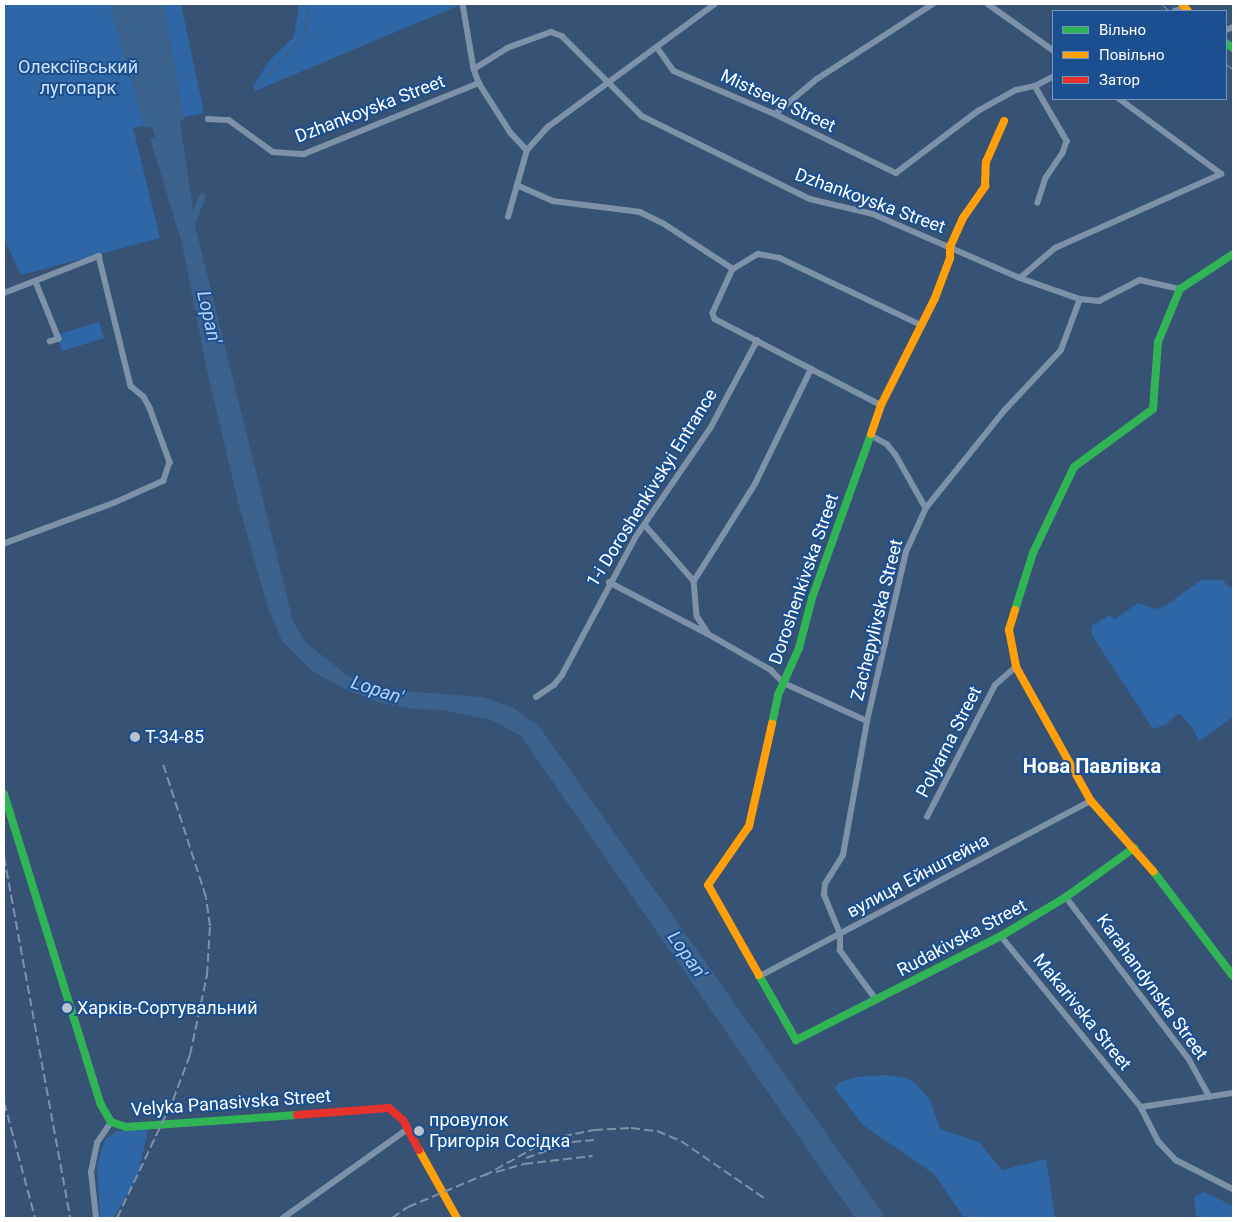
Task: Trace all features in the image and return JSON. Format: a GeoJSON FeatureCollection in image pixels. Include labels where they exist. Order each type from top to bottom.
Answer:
{"type":"FeatureCollection","features":[{"type":"Feature","properties":{"kind":"street"},"geometry":{"type":"LineString","coordinates":[[463,4],[474,69],[479,83],[511,133],[527,150]]}},
{"type":"Feature","properties":{"kind":"street"},"geometry":{"type":"LineString","coordinates":[[508,217],[527,150],[548,127],[715,4]]}},
{"type":"Feature","properties":{"kind":"street"},"geometry":{"type":"LineString","coordinates":[[775,114],[817,79],[933,4]]}},
{"type":"Feature","properties":{"kind":"street"},"geometry":{"type":"LineString","coordinates":[[988,4],[1052,49]]}},
{"type":"Feature","properties":{"kind":"street","name":"Dzhankoyska Street"},"geometry":{"type":"LineString","coordinates":[[474,69],[507,48],[551,32],[562,36],[642,116],[810,198],[873,214],[1020,278],[1080,299],[1099,301],[1140,280],[1180,289]]}},
{"type":"Feature","properties":{"kind":"street","name":"Mistseva Street"},"geometry":{"type":"LineString","coordinates":[[657,47],[674,71],[775,114],[896,173],[978,111],[1016,90],[1036,86]]}},
{"type":"Feature","properties":{"kind":"street"},"geometry":{"type":"LineString","coordinates":[[1038,203],[1046,178],[1063,153],[1066,141],[1036,86],[1052,78]]}},
{"type":"Feature","properties":{"kind":"street","name":"Dzhankoyska Street"},"geometry":{"type":"LineString","coordinates":[[208,119],[221,118],[236,124],[273,152],[299,154],[479,83]]}},
{"type":"Feature","properties":{"kind":"street"},"geometry":{"type":"LineString","coordinates":[[1020,278],[1056,248],[1221,174],[1120,100]]}},
{"type":"Feature","properties":{"kind":"street","name":"Doroshenkivska Street"},"geometry":{"type":"LineString","coordinates":[[796,1040],[758,977],[708,885],[749,826],[778,695],[800,648],[812,598],[870,435],[881,405],[936,298],[950,258],[950,247],[964,218],[985,186],[986,162],[1004,121]]}},
{"type":"Feature","properties":{"kind":"street"},"geometry":{"type":"LineString","coordinates":[[517,185],[553,202],[640,212],[663,223],[733,269]]}},
{"type":"Feature","properties":{"kind":"street"},"geometry":{"type":"LineString","coordinates":[[881,405],[715,319],[713,313],[733,269],[758,254],[780,258],[921,325]]}},
{"type":"Feature","properties":{"kind":"street"},"geometry":{"type":"LineString","coordinates":[[1233,254],[1180,289],[1163,324],[1156,361],[1156,401],[1153,409],[1074,467],[1033,553],[1010,630],[1016,667],[1091,800],[1134,848],[1233,976]]}},
{"type":"Feature","properties":{"kind":"street"},"geometry":{"type":"LineString","coordinates":[[4,293],[99,256],[131,386],[144,397],[150,408],[170,462],[164,481],[115,503],[4,544]]}},
{"type":"Feature","properties":{"kind":"street"},"geometry":{"type":"LineString","coordinates":[[36,282],[59,339],[50,342]]}},
{"type":"Feature","properties":{"kind":"street","name":"Zachepylivska Street"},"geometry":{"type":"LineString","coordinates":[[840,934],[824,895],[824,884],[843,855],[868,721],[906,552],[926,508],[1004,411],[1061,350],[1080,299]]}},
{"type":"Feature","properties":{"kind":"street","name":"1-i Doroshenkivskyi Entrance"},"geometry":{"type":"LineString","coordinates":[[536,697],[554,685],[562,675],[609,582],[711,427],[757,341]]}},
{"type":"Feature","properties":{"kind":"street"},"geometry":{"type":"LineString","coordinates":[[694,581],[755,484],[811,369]]}},
{"type":"Feature","properties":{"kind":"street"},"geometry":{"type":"LineString","coordinates":[[870,435],[887,444],[896,455],[926,508]]}},
{"type":"Feature","properties":{"kind":"street"},"geometry":{"type":"LineString","coordinates":[[645,525],[694,581],[697,616],[708,634]]}},
{"type":"Feature","properties":{"kind":"street"},"geometry":{"type":"LineString","coordinates":[[609,582],[708,634],[771,670],[784,683],[868,721]]}},
{"type":"Feature","properties":{"kind":"street","name":"Polyarna Street"},"geometry":{"type":"LineString","coordinates":[[927,817],[995,685],[1016,667]]}},
{"type":"Feature","properties":{"kind":"street","name":"Velyka Panasivska Street"},"geometry":{"type":"LineString","coordinates":[[4,794],[100,1103],[111,1122],[126,1127],[376,1107],[389,1108],[397,1113],[408,1129],[457,1218]]}},
{"type":"Feature","properties":{"kind":"street","name":"вулиця Ейнштейна"},"geometry":{"type":"LineString","coordinates":[[758,977],[1091,800]]}},
{"type":"Feature","properties":{"kind":"street","name":"Rudakivska Street"},"geometry":{"type":"LineString","coordinates":[[796,1040],[1001,936],[1066,897],[1134,848]]}},
{"type":"Feature","properties":{"kind":"street","name":"Karahandynska Street"},"geometry":{"type":"LineString","coordinates":[[1066,897],[1189,1059],[1210,1097]]}},
{"type":"Feature","properties":{"kind":"street"},"geometry":{"type":"LineString","coordinates":[[840,934],[840,951],[876,1000]]}},
{"type":"Feature","properties":{"kind":"street","name":"Makarivska Street"},"geometry":{"type":"LineString","coordinates":[[1001,936],[1140,1107],[1159,1142],[1176,1160],[1233,1189]]}},
{"type":"Feature","properties":{"kind":"street"},"geometry":{"type":"LineString","coordinates":[[1140,1107],[1233,1092]]}},
{"type":"Feature","properties":{"kind":"street"},"geometry":{"type":"LineString","coordinates":[[96,1218],[91,1172],[97,1143],[111,1122]]}},
{"type":"Feature","properties":{"kind":"street"},"geometry":{"type":"LineString","coordinates":[[283,1218],[408,1129]]}},
{"type":"Feature","properties":{"kind":"green space","name":"Олексіївський лугопарк"},"geometry":{"type":"Polygon","coordinates":[[[4,4],[181,4],[204,113],[133,128],[160,238],[21,275],[4,239],[4,4]]]}},
{"type":"Feature","properties":{"kind":"green space"},"geometry":{"type":"Polygon","coordinates":[[[299,4],[460,5],[255,91],[253,86],[270,60],[294,37],[299,4]]]}},
{"type":"Feature","properties":{"kind":"green space"},"geometry":{"type":"Polygon","coordinates":[[[99,322],[104,338],[62,351],[57,335],[99,322]]]}},
{"type":"Feature","properties":{"kind":"green space"},"geometry":{"type":"Polygon","coordinates":[[[1201,580],[1222,580],[1233,589],[1233,717],[1199,741],[1192,727],[1179,713],[1165,725],[1153,729],[1092,635],[1092,626],[1109,615],[1115,619],[1138,603],[1155,609],[1165,606],[1201,580]]]}},
{"type":"Feature","properties":{"kind":"green space"},"geometry":{"type":"Polygon","coordinates":[[[886,1075],[907,1078],[916,1084],[930,1100],[940,1129],[979,1142],[1002,1170],[1046,1159],[1055,1218],[964,1218],[934,1174],[863,1125],[835,1089],[838,1083],[856,1077],[886,1075]]]}},
{"type":"Feature","properties":{"kind":"green space"},"geometry":{"type":"Polygon","coordinates":[[[148,1129],[139,1171],[127,1195],[113,1218],[100,1218],[97,1165],[105,1140],[117,1131],[148,1129]]]}},
{"type":"Feature","properties":{"kind":"green space"},"geometry":{"type":"Polygon","coordinates":[[[1205,1192],[1233,1206],[1233,1218],[1196,1218],[1194,1197],[1205,1192]]]}},
{"type":"Feature","properties":{"kind":"water","name":"Lopan'"},"geometry":{"type":"Polygon","coordinates":[[[109,4],[164,4],[184,119],[180,121],[196,230],[293,621],[305,642],[347,675],[370,685],[391,690],[482,697],[514,708],[539,726],[886,1218],[855,1218],[521,736],[491,720],[443,710],[412,709],[378,702],[345,689],[312,671],[282,641],[268,608],[238,502],[208,375],[182,244],[150,138],[155,137],[152,127],[145,128],[109,4]]]}},
{"type":"Feature","properties":{"kind":"waterway"},"geometry":{"type":"LineString","coordinates":[[258,87],[304,35],[310,4]]}},
{"type":"Feature","properties":{"kind":"waterway"},"geometry":{"type":"LineString","coordinates":[[191,223],[202,196]]}},
{"type":"Feature","properties":{"kind":"tram line"},"geometry":{"type":"LineString","coordinates":[[1162,4],[1167,10]]}},
{"type":"Feature","properties":{"kind":"tram line"},"geometry":{"type":"LineString","coordinates":[[1227,65],[1233,70]]}},
{"type":"Feature","properties":{"kind":"railway"},"geometry":{"type":"LineString","coordinates":[[117,1218],[173,1100],[190,1055],[207,975],[210,926],[206,897],[162,761]]}},
{"type":"Feature","properties":{"kind":"railway"},"geometry":{"type":"LineString","coordinates":[[4,857],[70,1218]]}},
{"type":"Feature","properties":{"kind":"railway"},"geometry":{"type":"LineString","coordinates":[[4,1102],[35,1218]]}},
{"type":"Feature","properties":{"kind":"railway"},"geometry":{"type":"LineString","coordinates":[[484,1176],[550,1139],[594,1130],[631,1128],[657,1131],[681,1141],[764,1198]]}},
{"type":"Feature","properties":{"kind":"railway"},"geometry":{"type":"LineString","coordinates":[[526,1158],[572,1142],[594,1140]]}},
{"type":"Feature","properties":{"kind":"railway"},"geometry":{"type":"LineString","coordinates":[[496,1172],[524,1164],[593,1156]]}},
{"type":"Feature","properties":{"kind":"railway"},"geometry":{"type":"LineString","coordinates":[[392,1218],[408,1207],[489,1173]]}},
{"type":"Feature","properties":{"kind":"traffic: fast"},"geometry":{"type":"LineString","coordinates":[[1227,44],[1233,48]]}},
{"type":"Feature","properties":{"kind":"traffic: fast"},"geometry":{"type":"LineString","coordinates":[[1015,610],[1033,553],[1074,467],[1153,409],[1158,342],[1180,289],[1233,254]]}},
{"type":"Feature","properties":{"kind":"traffic: fast"},"geometry":{"type":"LineString","coordinates":[[772,724],[778,695],[799,648],[812,598],[871,434]]}},
{"type":"Feature","properties":{"kind":"traffic: fast"},"geometry":{"type":"LineString","coordinates":[[4,794],[100,1103],[111,1122],[126,1127],[297,1115]]}},
{"type":"Feature","properties":{"kind":"traffic: fast"},"geometry":{"type":"LineString","coordinates":[[759,975],[796,1040],[1001,936],[1066,897],[1134,848]]}},
{"type":"Feature","properties":{"kind":"traffic: fast"},"geometry":{"type":"LineString","coordinates":[[1153,871],[1233,976]]}},
{"type":"Feature","properties":{"kind":"traffic: slow"},"geometry":{"type":"LineString","coordinates":[[1182,4],[1187,10]]}},
{"type":"Feature","properties":{"kind":"traffic: slow"},"geometry":{"type":"LineString","coordinates":[[871,434],[881,405],[935,298],[950,258],[950,247],[963,218],[985,186],[986,162],[1004,121]]}},
{"type":"Feature","properties":{"kind":"traffic: slow"},"geometry":{"type":"LineString","coordinates":[[1015,610],[1009,630],[1016,667],[1091,801],[1153,871]]}},
{"type":"Feature","properties":{"kind":"traffic: slow"},"geometry":{"type":"LineString","coordinates":[[759,975],[708,885],[749,826],[772,724]]}},
{"type":"Feature","properties":{"kind":"traffic: slow"},"geometry":{"type":"LineString","coordinates":[[419,1150],[457,1218]]}},
{"type":"Feature","properties":{"kind":"traffic: jam"},"geometry":{"type":"LineString","coordinates":[[297,1115],[389,1108],[403,1120],[419,1150]]}},
{"type":"Feature","properties":{"kind":"place","name":"Т-34-85"},"geometry":{"type":"Point","coordinates":[135,737]}},
{"type":"Feature","properties":{"kind":"place","name":"Харків-Сортувальний"},"geometry":{"type":"Point","coordinates":[67,1008]}},
{"type":"Feature","properties":{"kind":"place","name":"провулок Григорія Сосідка"},"geometry":{"type":"Point","coordinates":[419,1131]}},
{"type":"Feature","properties":{"kind":"district","name":"Нова Павлівка"},"geometry":{"type":"Point","coordinates":[1092,766]}}]}
